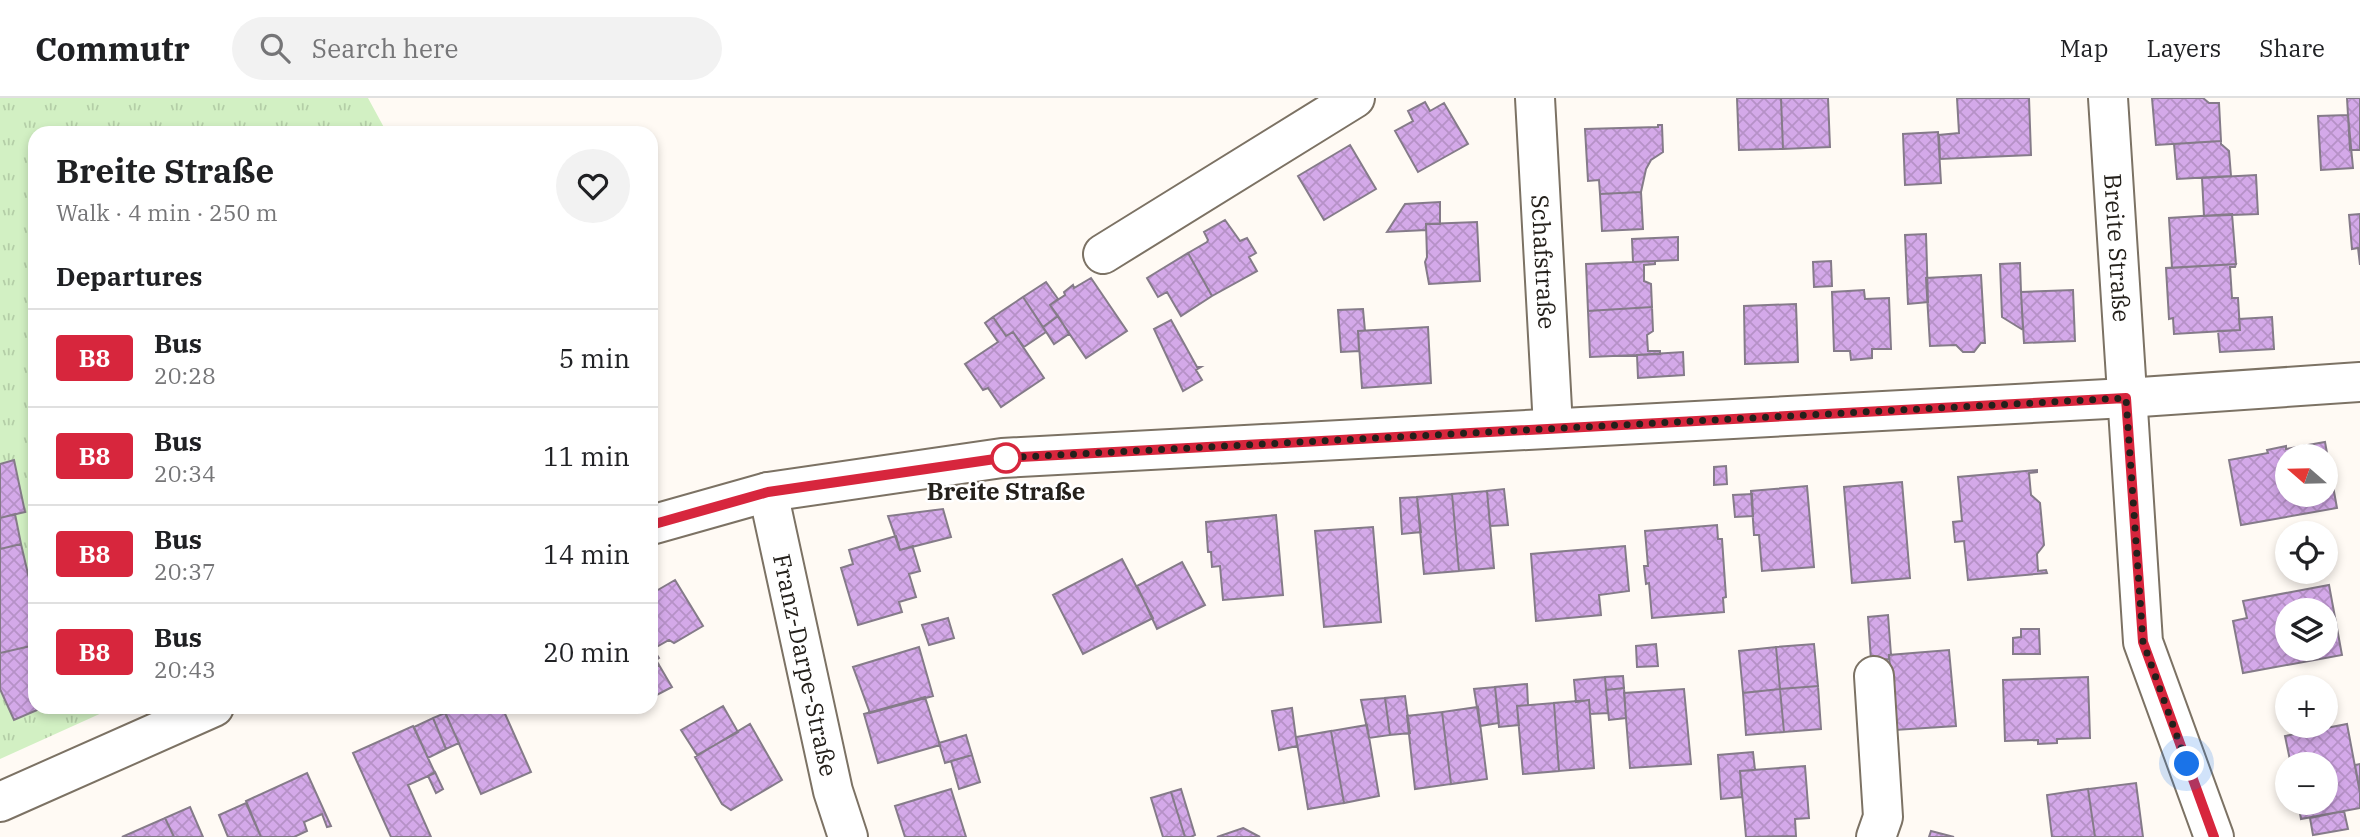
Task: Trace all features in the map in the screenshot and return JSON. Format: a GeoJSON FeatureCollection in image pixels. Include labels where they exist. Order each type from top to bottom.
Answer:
{"type":"FeatureCollection","features":[{"type":"Feature","properties":{"kind":"street"},"geometry":{"type":"LineString","coordinates":[[1103,254],[1355,98]]}},
{"type":"Feature","properties":{"kind":"street","name":"Schafstraße"},"geometry":{"type":"LineString","coordinates":[[1535,98],[1553,427]]}},
{"type":"Feature","properties":{"kind":"street","name":"Breite Straße"},"geometry":{"type":"LineString","coordinates":[[2108,98],[2143,642],[2214,837]]}},
{"type":"Feature","properties":{"kind":"street"},"geometry":{"type":"LineString","coordinates":[[658,523],[768,492],[1002,458],[2126,398],[2360,382]]}},
{"type":"Feature","properties":{"kind":"street","name":"Franz-Darpe-Straße"},"geometry":{"type":"LineString","coordinates":[[768,492],[833,790],[848,837]]}},
{"type":"Feature","properties":{"kind":"street"},"geometry":{"type":"LineString","coordinates":[[1874,676],[1883,817],[1876,837]]}},
{"type":"Feature","properties":{"kind":"street"},"geometry":{"type":"LineString","coordinates":[[0,802],[198,714]]}},
{"type":"Feature","properties":{"kind":"green space"},"geometry":{"type":"Polygon","coordinates":[[[0,98],[368,98],[383,126],[28,126],[28,714],[100,714],[0,759],[0,98]]]}},
{"type":"Feature","properties":{"kind":"building"},"geometry":{"type":"Polygon","coordinates":[[[1737,98],[1781,98],[1783,149],[1739,150],[1737,98]]]}},
{"type":"Feature","properties":{"kind":"building"},"geometry":{"type":"Polygon","coordinates":[[[1781,98],[1828,98],[1830,147],[1783,149],[1781,98]]]}},
{"type":"Feature","properties":{"kind":"building"},"geometry":{"type":"Polygon","coordinates":[[[1957,98],[2029,98],[2031,155],[1940,159],[1939,135],[1959,133],[1957,98]]]}},
{"type":"Feature","properties":{"kind":"building"},"geometry":{"type":"Polygon","coordinates":[[[2152,98],[2203,98],[2209,103],[2219,103],[2221,141],[2156,145],[2152,98]]]}},
{"type":"Feature","properties":{"kind":"building"},"geometry":{"type":"Polygon","coordinates":[[[2347,98],[2360,98],[2360,150],[2350,150],[2347,98]]]}},
{"type":"Feature","properties":{"kind":"building"},"geometry":{"type":"Polygon","coordinates":[[[1425,102],[1430,111],[1444,103],[1468,144],[1418,172],[1395,131],[1413,121],[1408,111],[1425,102]]]}},
{"type":"Feature","properties":{"kind":"building"},"geometry":{"type":"Polygon","coordinates":[[[2348,115],[2353,168],[2321,170],[2318,116],[2348,115]]]}},
{"type":"Feature","properties":{"kind":"building"},"geometry":{"type":"Polygon","coordinates":[[[1662,125],[1663,152],[1651,160],[1646,169],[1641,192],[1600,194],[1599,180],[1588,181],[1585,129],[1662,125]]]}},
{"type":"Feature","properties":{"kind":"building"},"geometry":{"type":"Polygon","coordinates":[[[1938,132],[1941,183],[1905,185],[1903,134],[1938,132]]]}},
{"type":"Feature","properties":{"kind":"building"},"geometry":{"type":"Polygon","coordinates":[[[2221,141],[2229,151],[2231,176],[2177,179],[2174,144],[2221,141]]]}},
{"type":"Feature","properties":{"kind":"building"},"geometry":{"type":"Polygon","coordinates":[[[1350,145],[1376,189],[1324,220],[1298,176],[1350,145]]]}},
{"type":"Feature","properties":{"kind":"building"},"geometry":{"type":"Polygon","coordinates":[[[2256,175],[2258,214],[2204,216],[2202,178],[2256,175]]]}},
{"type":"Feature","properties":{"kind":"building"},"geometry":{"type":"Polygon","coordinates":[[[1641,192],[1643,229],[1602,231],[1600,194],[1641,192]]]}},
{"type":"Feature","properties":{"kind":"building"},"geometry":{"type":"Polygon","coordinates":[[[1440,202],[1440,224],[1426,224],[1426,230],[1387,232],[1405,204],[1440,202]]]}},
{"type":"Feature","properties":{"kind":"building"},"geometry":{"type":"Polygon","coordinates":[[[2232,214],[2236,264],[2172,268],[2169,218],[2232,214]]]}},
{"type":"Feature","properties":{"kind":"building"},"geometry":{"type":"Polygon","coordinates":[[[2360,214],[2360,265],[2358,248],[2352,249],[2349,215],[2360,214]]]}},
{"type":"Feature","properties":{"kind":"building"},"geometry":{"type":"Polygon","coordinates":[[[1225,220],[1240,241],[1247,238],[1256,253],[1249,257],[1257,271],[1212,296],[1188,253],[1207,242],[1204,232],[1225,220]]]}},
{"type":"Feature","properties":{"kind":"building"},"geometry":{"type":"Polygon","coordinates":[[[1477,222],[1480,281],[1429,284],[1425,262],[1426,224],[1477,222]]]}},
{"type":"Feature","properties":{"kind":"building"},"geometry":{"type":"Polygon","coordinates":[[[1926,234],[1928,302],[1908,304],[1905,235],[1926,234]]]}},
{"type":"Feature","properties":{"kind":"building"},"geometry":{"type":"Polygon","coordinates":[[[1678,237],[1678,260],[1633,262],[1632,239],[1678,237]]]}},
{"type":"Feature","properties":{"kind":"building"},"geometry":{"type":"Polygon","coordinates":[[[1188,253],[1212,296],[1181,316],[1167,292],[1158,297],[1147,278],[1188,253]]]}},
{"type":"Feature","properties":{"kind":"building"},"geometry":{"type":"Polygon","coordinates":[[[1655,261],[1655,264],[1644,265],[1644,281],[1651,284],[1652,307],[1588,311],[1586,264],[1655,261]]]}},
{"type":"Feature","properties":{"kind":"building"},"geometry":{"type":"Polygon","coordinates":[[[1831,261],[1832,286],[1814,287],[1813,262],[1831,261]]]}},
{"type":"Feature","properties":{"kind":"building"},"geometry":{"type":"Polygon","coordinates":[[[2020,263],[2023,330],[2002,317],[2000,264],[2020,263]]]}},
{"type":"Feature","properties":{"kind":"building"},"geometry":{"type":"Polygon","coordinates":[[[2236,264],[2235,267],[2230,267],[2232,298],[2238,298],[2240,330],[2174,334],[2173,318],[2169,319],[2166,268],[2236,264]]]}},
{"type":"Feature","properties":{"kind":"building"},"geometry":{"type":"Polygon","coordinates":[[[1981,275],[1985,343],[1981,343],[1974,352],[1963,352],[1956,345],[1930,346],[1926,278],[1981,275]]]}},
{"type":"Feature","properties":{"kind":"building"},"geometry":{"type":"Polygon","coordinates":[[[1091,278],[1127,331],[1086,358],[1050,305],[1065,295],[1064,292],[1073,285],[1074,288],[1091,278]]]}},
{"type":"Feature","properties":{"kind":"building"},"geometry":{"type":"Polygon","coordinates":[[[1046,282],[1058,299],[1050,305],[1058,316],[1043,327],[1023,297],[1046,282]]]}},
{"type":"Feature","properties":{"kind":"building"},"geometry":{"type":"Polygon","coordinates":[[[1864,290],[1865,299],[1889,298],[1891,349],[1872,349],[1872,358],[1851,360],[1850,351],[1834,351],[1832,292],[1864,290]]]}},
{"type":"Feature","properties":{"kind":"building"},"geometry":{"type":"Polygon","coordinates":[[[2073,290],[2075,341],[2024,343],[2021,292],[2073,290]]]}},
{"type":"Feature","properties":{"kind":"building"},"geometry":{"type":"Polygon","coordinates":[[[1023,297],[1046,332],[1024,347],[1013,332],[1006,336],[993,317],[1023,297]]]}},
{"type":"Feature","properties":{"kind":"building"},"geometry":{"type":"Polygon","coordinates":[[[1796,304],[1798,362],[1745,364],[1744,306],[1796,304]]]}},
{"type":"Feature","properties":{"kind":"building"},"geometry":{"type":"Polygon","coordinates":[[[1652,307],[1653,331],[1647,335],[1648,351],[1660,351],[1660,354],[1590,357],[1588,311],[1652,307]]]}},
{"type":"Feature","properties":{"kind":"building"},"geometry":{"type":"Polygon","coordinates":[[[1363,309],[1365,331],[1358,331],[1359,351],[1341,352],[1338,310],[1363,309]]]}},
{"type":"Feature","properties":{"kind":"building"},"geometry":{"type":"Polygon","coordinates":[[[1058,316],[1069,334],[1054,344],[1043,327],[1058,316]]]}},
{"type":"Feature","properties":{"kind":"building"},"geometry":{"type":"Polygon","coordinates":[[[993,317],[1006,336],[1013,332],[1044,378],[1001,407],[988,388],[983,390],[965,364],[998,342],[985,323],[993,317]]]}},
{"type":"Feature","properties":{"kind":"building"},"geometry":{"type":"Polygon","coordinates":[[[2272,317],[2274,349],[2220,352],[2218,331],[2240,330],[2239,319],[2272,317]]]}},
{"type":"Feature","properties":{"kind":"building"},"geometry":{"type":"Polygon","coordinates":[[[1171,320],[1197,367],[1201,367],[1196,370],[1202,380],[1183,391],[1154,329],[1171,320]]]}},
{"type":"Feature","properties":{"kind":"building"},"geometry":{"type":"Polygon","coordinates":[[[1428,327],[1431,383],[1362,388],[1358,331],[1428,327]]]}},
{"type":"Feature","properties":{"kind":"building"},"geometry":{"type":"Polygon","coordinates":[[[1683,352],[1684,375],[1638,378],[1637,355],[1683,352]]]}},
{"type":"Feature","properties":{"kind":"building"},"geometry":{"type":"Polygon","coordinates":[[[2275,448],[2275,508],[2337,508],[2241,525],[2229,460],[2268,453],[2267,450],[2275,448]]]}},
{"type":"Feature","properties":{"kind":"building"},"geometry":{"type":"Polygon","coordinates":[[[14,460],[25,512],[0,518],[0,464],[14,460]]]}},
{"type":"Feature","properties":{"kind":"building"},"geometry":{"type":"Polygon","coordinates":[[[1726,466],[1727,484],[1714,485],[1714,467],[1726,466]]]}},
{"type":"Feature","properties":{"kind":"building"},"geometry":{"type":"Polygon","coordinates":[[[2037,470],[2029,473],[2031,495],[2040,503],[2044,545],[2037,554],[2038,571],[2046,570],[2047,573],[1968,580],[1964,541],[1955,542],[1953,522],[1962,521],[1958,477],[2037,470]]]}},
{"type":"Feature","properties":{"kind":"building"},"geometry":{"type":"Polygon","coordinates":[[[1902,482],[1910,578],[1852,583],[1844,487],[1902,482]]]}},
{"type":"Feature","properties":{"kind":"building"},"geometry":{"type":"Polygon","coordinates":[[[1807,486],[1814,567],[1762,571],[1759,535],[1754,535],[1751,491],[1807,486]]]}},
{"type":"Feature","properties":{"kind":"building"},"geometry":{"type":"Polygon","coordinates":[[[1504,489],[1508,525],[1490,526],[1487,491],[1504,489]]]}},
{"type":"Feature","properties":{"kind":"building"},"geometry":{"type":"Polygon","coordinates":[[[1487,491],[1494,568],[1459,571],[1452,494],[1487,491]]]}},
{"type":"Feature","properties":{"kind":"building"},"geometry":{"type":"Polygon","coordinates":[[[1452,494],[1459,571],[1424,574],[1417,497],[1452,494]]]}},
{"type":"Feature","properties":{"kind":"building"},"geometry":{"type":"Polygon","coordinates":[[[1752,494],[1753,516],[1735,517],[1733,495],[1752,494]]]}},
{"type":"Feature","properties":{"kind":"building"},"geometry":{"type":"Polygon","coordinates":[[[1417,497],[1421,532],[1402,534],[1400,498],[1417,497]]]}},
{"type":"Feature","properties":{"kind":"building"},"geometry":{"type":"Polygon","coordinates":[[[943,509],[951,537],[900,550],[888,516],[943,509]]]}},
{"type":"Feature","properties":{"kind":"building"},"geometry":{"type":"Polygon","coordinates":[[[15,514],[21,544],[0,549],[0,518],[15,514]]]}},
{"type":"Feature","properties":{"kind":"building"},"geometry":{"type":"Polygon","coordinates":[[[1276,515],[1283,595],[1223,600],[1220,566],[1212,567],[1211,552],[1208,552],[1206,522],[1276,515]]]}},
{"type":"Feature","properties":{"kind":"building"},"geometry":{"type":"Polygon","coordinates":[[[1717,525],[1718,539],[1722,539],[1726,597],[1723,598],[1724,612],[1652,618],[1649,583],[1646,584],[1644,566],[1648,566],[1645,531],[1717,525]]]}},
{"type":"Feature","properties":{"kind":"building"},"geometry":{"type":"Polygon","coordinates":[[[1373,527],[1381,622],[1324,627],[1315,531],[1373,527]]]}},
{"type":"Feature","properties":{"kind":"building"},"geometry":{"type":"Polygon","coordinates":[[[896,536],[900,550],[913,546],[920,571],[909,574],[916,597],[899,602],[902,612],[858,625],[841,568],[853,564],[849,550],[896,536]]]}},
{"type":"Feature","properties":{"kind":"building"},"geometry":{"type":"Polygon","coordinates":[[[21,544],[28,574],[28,647],[0,653],[0,549],[21,544]]]}},
{"type":"Feature","properties":{"kind":"building"},"geometry":{"type":"Polygon","coordinates":[[[1625,546],[1629,591],[1599,595],[1601,615],[1536,621],[1531,554],[1625,546]]]}},
{"type":"Feature","properties":{"kind":"building"},"geometry":{"type":"Polygon","coordinates":[[[1122,559],[1153,618],[1083,654],[1053,595],[1122,559]]]}},
{"type":"Feature","properties":{"kind":"building"},"geometry":{"type":"Polygon","coordinates":[[[1182,562],[1205,605],[1157,629],[1137,586],[1182,562]]]}},
{"type":"Feature","properties":{"kind":"building"},"geometry":{"type":"Polygon","coordinates":[[[675,580],[703,626],[674,643],[669,640],[658,646],[658,590],[675,580]]]}},
{"type":"Feature","properties":{"kind":"building"},"geometry":{"type":"Polygon","coordinates":[[[2329,585],[2331,598],[2275,598],[2275,661],[2309,661],[2243,673],[2233,621],[2247,618],[2243,601],[2329,585]]]}},
{"type":"Feature","properties":{"kind":"building"},"geometry":{"type":"Polygon","coordinates":[[[1888,615],[1891,655],[1889,659],[1871,660],[1868,617],[1888,615]]]}},
{"type":"Feature","properties":{"kind":"building"},"geometry":{"type":"Polygon","coordinates":[[[948,618],[954,638],[929,645],[922,625],[948,618]]]}},
{"type":"Feature","properties":{"kind":"building"},"geometry":{"type":"Polygon","coordinates":[[[2021,629],[2039,629],[2040,654],[2013,654],[2013,638],[2021,637],[2021,629]]]}},
{"type":"Feature","properties":{"kind":"building"},"geometry":{"type":"Polygon","coordinates":[[[2338,633],[2342,655],[2338,656],[2338,633]]]}},
{"type":"Feature","properties":{"kind":"building"},"geometry":{"type":"Polygon","coordinates":[[[1656,644],[1658,666],[1637,667],[1636,646],[1656,644]]]}},
{"type":"Feature","properties":{"kind":"building"},"geometry":{"type":"Polygon","coordinates":[[[1814,644],[1818,686],[1780,689],[1776,647],[1814,644]]]}},
{"type":"Feature","properties":{"kind":"building"},"geometry":{"type":"Polygon","coordinates":[[[28,647],[28,714],[14,720],[0,689],[0,653],[28,647]]]}},
{"type":"Feature","properties":{"kind":"building"},"geometry":{"type":"Polygon","coordinates":[[[919,647],[933,696],[870,713],[853,667],[919,647]]]}},
{"type":"Feature","properties":{"kind":"building"},"geometry":{"type":"Polygon","coordinates":[[[1776,647],[1780,689],[1743,693],[1739,651],[1776,647]]]}},
{"type":"Feature","properties":{"kind":"building"},"geometry":{"type":"Polygon","coordinates":[[[1949,650],[1956,726],[1895,730],[1889,655],[1949,650]]]}},
{"type":"Feature","properties":{"kind":"building"},"geometry":{"type":"Polygon","coordinates":[[[658,666],[672,687],[658,694],[658,666]]]}},
{"type":"Feature","properties":{"kind":"building"},"geometry":{"type":"Polygon","coordinates":[[[1623,676],[1624,688],[1606,690],[1605,677],[1623,676]]]}},
{"type":"Feature","properties":{"kind":"building"},"geometry":{"type":"Polygon","coordinates":[[[1605,677],[1608,713],[1590,714],[1589,700],[1576,702],[1574,680],[1605,677]]]}},
{"type":"Feature","properties":{"kind":"building"},"geometry":{"type":"Polygon","coordinates":[[[2088,677],[2090,738],[2057,739],[2057,743],[2038,744],[2038,740],[2005,741],[2003,680],[2088,677]]]}},
{"type":"Feature","properties":{"kind":"building"},"geometry":{"type":"Polygon","coordinates":[[[1527,684],[1528,705],[1517,706],[1519,725],[1499,727],[1495,687],[1527,684]]]}},
{"type":"Feature","properties":{"kind":"building"},"geometry":{"type":"Polygon","coordinates":[[[1818,686],[1821,729],[1784,732],[1780,689],[1818,686]]]}},
{"type":"Feature","properties":{"kind":"building"},"geometry":{"type":"Polygon","coordinates":[[[1495,687],[1499,723],[1480,726],[1474,689],[1495,687]]]}},
{"type":"Feature","properties":{"kind":"building"},"geometry":{"type":"Polygon","coordinates":[[[1624,688],[1626,718],[1609,720],[1606,690],[1624,688]]]}},
{"type":"Feature","properties":{"kind":"building"},"geometry":{"type":"Polygon","coordinates":[[[1684,689],[1691,764],[1630,768],[1624,693],[1684,689]]]}},
{"type":"Feature","properties":{"kind":"building"},"geometry":{"type":"Polygon","coordinates":[[[1780,689],[1784,732],[1746,735],[1743,693],[1780,689]]]}},
{"type":"Feature","properties":{"kind":"building"},"geometry":{"type":"Polygon","coordinates":[[[1405,696],[1410,733],[1390,735],[1385,698],[1405,696]]]}},
{"type":"Feature","properties":{"kind":"building"},"geometry":{"type":"Polygon","coordinates":[[[925,697],[940,745],[878,763],[864,714],[925,697]]]}},
{"type":"Feature","properties":{"kind":"building"},"geometry":{"type":"Polygon","coordinates":[[[1385,698],[1390,735],[1369,738],[1361,700],[1385,698]]]}},
{"type":"Feature","properties":{"kind":"building"},"geometry":{"type":"Polygon","coordinates":[[[1589,700],[1594,768],[1559,771],[1554,703],[1589,700]]]}},
{"type":"Feature","properties":{"kind":"building"},"geometry":{"type":"Polygon","coordinates":[[[1554,703],[1559,771],[1523,774],[1517,706],[1554,703]]]}},
{"type":"Feature","properties":{"kind":"building"},"geometry":{"type":"Polygon","coordinates":[[[723,706],[738,732],[697,755],[681,730],[723,706]]]}},
{"type":"Feature","properties":{"kind":"building"},"geometry":{"type":"Polygon","coordinates":[[[1478,707],[1487,779],[1451,784],[1442,712],[1478,707]]]}},
{"type":"Feature","properties":{"kind":"building"},"geometry":{"type":"Polygon","coordinates":[[[1292,708],[1297,746],[1279,750],[1272,711],[1292,708]]]}},
{"type":"Feature","properties":{"kind":"building"},"geometry":{"type":"Polygon","coordinates":[[[1442,712],[1451,784],[1415,789],[1407,716],[1442,712]]]}},
{"type":"Feature","properties":{"kind":"building"},"geometry":{"type":"Polygon","coordinates":[[[445,714],[459,743],[446,749],[433,718],[445,714]]]}},
{"type":"Feature","properties":{"kind":"building"},"geometry":{"type":"Polygon","coordinates":[[[446,714],[505,714],[531,772],[481,794],[446,714]]]}},
{"type":"Feature","properties":{"kind":"building"},"geometry":{"type":"Polygon","coordinates":[[[433,718],[446,749],[428,758],[414,727],[433,718]]]}},
{"type":"Feature","properties":{"kind":"building"},"geometry":{"type":"Polygon","coordinates":[[[750,724],[782,780],[731,810],[722,804],[695,757],[750,724]]]}},
{"type":"Feature","properties":{"kind":"building"},"geometry":{"type":"Polygon","coordinates":[[[2347,724],[2360,793],[2360,808],[2338,812],[2338,752],[2288,752],[2285,738],[2338,738],[2338,726],[2347,724]]]}},
{"type":"Feature","properties":{"kind":"building"},"geometry":{"type":"Polygon","coordinates":[[[1367,725],[1379,796],[1344,803],[1331,731],[1367,725]]]}},
{"type":"Feature","properties":{"kind":"building"},"geometry":{"type":"Polygon","coordinates":[[[413,726],[435,773],[408,785],[431,837],[391,837],[353,753],[413,726]]]}},
{"type":"Feature","properties":{"kind":"building"},"geometry":{"type":"Polygon","coordinates":[[[1331,731],[1344,803],[1308,809],[1296,737],[1331,731]]]}},
{"type":"Feature","properties":{"kind":"building"},"geometry":{"type":"Polygon","coordinates":[[[966,735],[972,755],[945,763],[939,743],[966,735]]]}},
{"type":"Feature","properties":{"kind":"building"},"geometry":{"type":"Polygon","coordinates":[[[1753,752],[1755,770],[1740,771],[1742,797],[1721,799],[1718,755],[1753,752]]]}},
{"type":"Feature","properties":{"kind":"building"},"geometry":{"type":"Polygon","coordinates":[[[972,755],[980,782],[959,789],[951,761],[972,755]]]}},
{"type":"Feature","properties":{"kind":"building"},"geometry":{"type":"Polygon","coordinates":[[[2360,764],[2360,792],[2355,765],[2360,764]]]}},
{"type":"Feature","properties":{"kind":"building"},"geometry":{"type":"Polygon","coordinates":[[[1805,766],[1809,818],[1795,819],[1796,836],[1746,837],[1740,771],[1805,766]]]}},
{"type":"Feature","properties":{"kind":"building"},"geometry":{"type":"Polygon","coordinates":[[[435,772],[443,789],[436,793],[428,776],[435,772]]]}},
{"type":"Feature","properties":{"kind":"building"},"geometry":{"type":"Polygon","coordinates":[[[307,773],[331,826],[327,827],[322,814],[304,822],[307,831],[294,837],[261,837],[246,801],[307,773]]]}},
{"type":"Feature","properties":{"kind":"building"},"geometry":{"type":"Polygon","coordinates":[[[2136,783],[2143,837],[2095,837],[2088,789],[2136,783]]]}},
{"type":"Feature","properties":{"kind":"building"},"geometry":{"type":"Polygon","coordinates":[[[951,789],[966,837],[905,837],[895,806],[951,789]]]}},
{"type":"Feature","properties":{"kind":"building"},"geometry":{"type":"Polygon","coordinates":[[[1181,789],[1195,835],[1191,837],[1185,837],[1171,792],[1181,789]]]}},
{"type":"Feature","properties":{"kind":"building"},"geometry":{"type":"Polygon","coordinates":[[[2088,789],[2095,837],[2052,837],[2047,795],[2088,789]]]}},
{"type":"Feature","properties":{"kind":"building"},"geometry":{"type":"Polygon","coordinates":[[[1171,792],[1185,837],[1163,837],[1151,798],[1171,792]]]}},
{"type":"Feature","properties":{"kind":"building"},"geometry":{"type":"Polygon","coordinates":[[[246,803],[261,837],[228,837],[219,815],[246,803]]]}},
{"type":"Feature","properties":{"kind":"building"},"geometry":{"type":"Polygon","coordinates":[[[190,807],[203,837],[174,837],[165,818],[190,807]]]}},
{"type":"Feature","properties":{"kind":"building"},"geometry":{"type":"Polygon","coordinates":[[[2344,811],[2348,829],[2313,835],[2310,818],[2338,815],[2338,812],[2344,811]]]}},
{"type":"Feature","properties":{"kind":"building"},"geometry":{"type":"Polygon","coordinates":[[[2300,815],[2322,815],[2301,819],[2300,815]]]}},
{"type":"Feature","properties":{"kind":"building"},"geometry":{"type":"Polygon","coordinates":[[[165,818],[174,837],[122,837],[165,818]]]}},
{"type":"Feature","properties":{"kind":"building"},"geometry":{"type":"Polygon","coordinates":[[[1243,828],[1260,837],[1217,837],[1243,828]]]}},
{"type":"Feature","properties":{"kind":"building"},"geometry":{"type":"Polygon","coordinates":[[[1931,831],[1954,837],[1929,837],[1931,831]]]}},
{"type":"Feature","properties":{"kind":"bus line","name":"B8"},"geometry":{"type":"LineString","coordinates":[[658,523],[768,492],[918,468],[1002,458],[2126,398],[2143,642],[2214,837]]}},
{"type":"Feature","properties":{"kind":"place","name":"Breite Straße"},"geometry":{"type":"Point","coordinates":[1006,458]}},
{"type":"Feature","properties":{"kind":"route"},"geometry":{"type":"LineString","coordinates":[[1006,458],[1002,458],[2126,398],[2143,642],[2187,764]]}}]}
